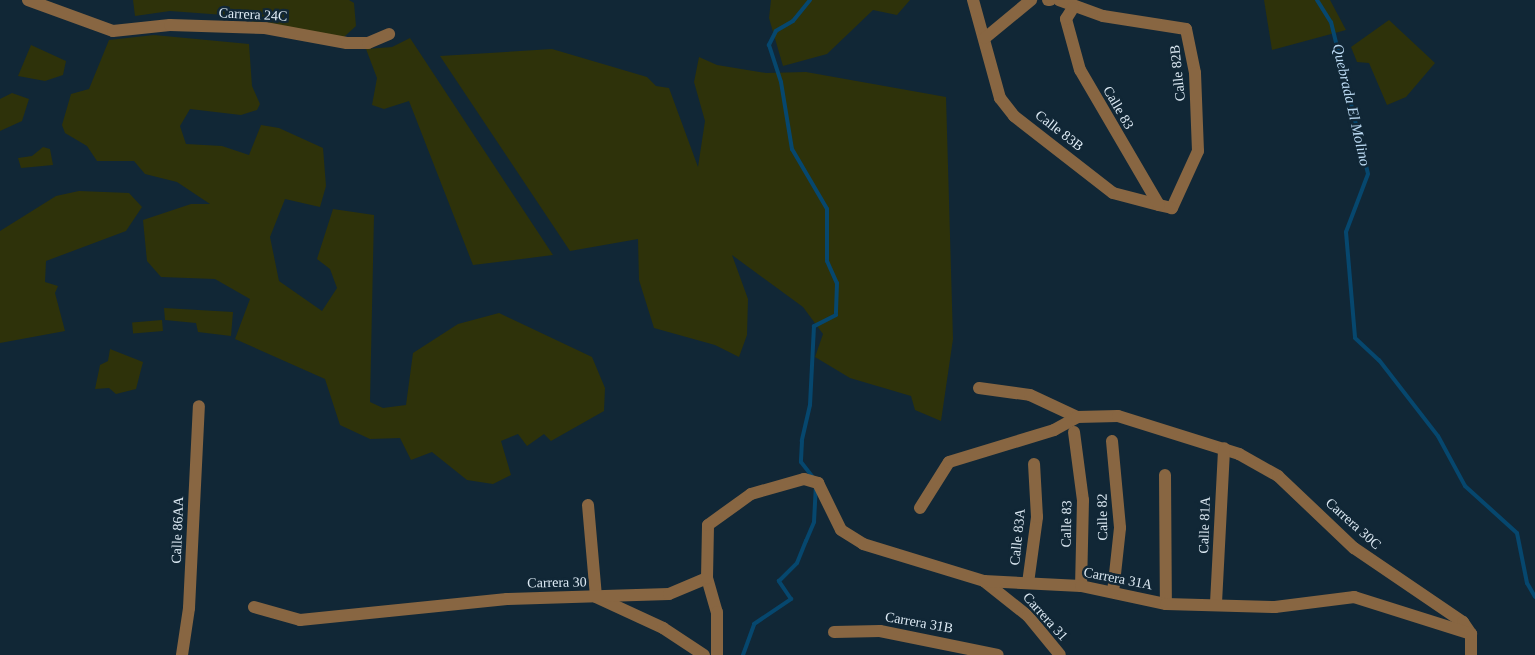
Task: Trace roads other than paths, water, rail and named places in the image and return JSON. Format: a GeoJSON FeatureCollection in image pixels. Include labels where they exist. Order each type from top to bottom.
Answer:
{"type":"FeatureCollection","features":[{"type":"Feature","properties":{"kind":"street","name":"Carrera 24C"},"geometry":{"type":"LineString","coordinates":[[28,0],[113,31],[170,25],[265,28],[355,43],[389,34]]}},
{"type":"Feature","properties":{"kind":"street"},"geometry":{"type":"LineString","coordinates":[[973,0],[985,38],[1031,0]]}},
{"type":"Feature","properties":{"kind":"street","name":"Calle 82B"},"geometry":{"type":"LineString","coordinates":[[1059,0],[1073,8],[1186,29],[1195,72],[1198,151],[1165,206]]}},
{"type":"Feature","properties":{"kind":"street","name":"Calle 83"},"geometry":{"type":"LineString","coordinates":[[1073,8],[1066,19],[1080,70],[1165,206]]}},
{"type":"Feature","properties":{"kind":"street","name":"Calle 83B"},"geometry":{"type":"LineString","coordinates":[[985,38],[1000,98],[1014,116],[1113,193],[1165,206]]}},
{"type":"Feature","properties":{"kind":"street"},"geometry":{"type":"LineString","coordinates":[[979,388],[1030,395],[1077,417],[1118,416],[1224,448]]}},
{"type":"Feature","properties":{"kind":"street","name":"Calle 86AA"},"geometry":{"type":"LineString","coordinates":[[182,655],[192,559],[200,406]]}},
{"type":"Feature","properties":{"kind":"street"},"geometry":{"type":"LineString","coordinates":[[920,508],[948,462],[1054,430],[1077,417]]}},
{"type":"Feature","properties":{"kind":"street","name":"Calle 83"},"geometry":{"type":"LineString","coordinates":[[1074,432],[1083,500],[1081,586]]}},
{"type":"Feature","properties":{"kind":"street","name":"Calle 82"},"geometry":{"type":"LineString","coordinates":[[1112,441],[1120,528],[1112,592]]}},
{"type":"Feature","properties":{"kind":"street","name":"Calle 81A"},"geometry":{"type":"LineString","coordinates":[[1216,603],[1224,448]]}},
{"type":"Feature","properties":{"kind":"street","name":"Carrera 30C"},"geometry":{"type":"LineString","coordinates":[[1224,448],[1295,489],[1354,548],[1450,612],[1470,634]]}},
{"type":"Feature","properties":{"kind":"street","name":"Calle 83A"},"geometry":{"type":"LineString","coordinates":[[1028,583],[1037,517],[1034,464]]}},
{"type":"Feature","properties":{"kind":"street"},"geometry":{"type":"LineString","coordinates":[[1165,475],[1166,604]]}},
{"type":"Feature","properties":{"kind":"street","name":"Carrera 31A"},"geometry":{"type":"LineString","coordinates":[[707,578],[708,525],[751,494],[794,479],[813,481],[841,530],[863,544],[984,581],[1081,586],[1166,604],[1216,603],[1275,607],[1354,597],[1470,634]]}},
{"type":"Feature","properties":{"kind":"street"},"geometry":{"type":"LineString","coordinates":[[588,505],[596,597],[663,628],[704,655]]}},
{"type":"Feature","properties":{"kind":"street"},"geometry":{"type":"LineString","coordinates":[[707,578],[717,612],[717,655]]}},
{"type":"Feature","properties":{"kind":"street","name":"Carrera 30"},"geometry":{"type":"LineString","coordinates":[[254,607],[300,620],[507,599],[669,594],[707,578]]}},
{"type":"Feature","properties":{"kind":"street","name":"Carrera 31"},"geometry":{"type":"LineString","coordinates":[[984,581],[1028,616],[1060,655]]}},
{"type":"Feature","properties":{"kind":"street","name":"Carrera 31B"},"geometry":{"type":"LineString","coordinates":[[834,632],[880,631],[998,655]]}},
{"type":"Feature","properties":{"kind":"street"},"geometry":{"type":"LineString","coordinates":[[1470,634],[1471,652]]}},
{"type":"Feature","properties":{"kind":"waterway"},"geometry":{"type":"LineString","coordinates":[[810,0],[793,21],[776,31],[769,45],[781,82],[792,149],[827,209],[827,261],[837,283],[836,315],[814,326],[810,405],[802,441],[801,462],[815,480]]}},
{"type":"Feature","properties":{"kind":"waterway","name":"Quebrada El Molino"},"geometry":{"type":"LineString","coordinates":[[1317,0],[1331,22],[1368,174],[1346,232],[1355,338],[1379,360],[1438,436],[1465,486],[1517,533],[1527,583],[1535,597]]}},
{"type":"Feature","properties":{"kind":"waterway"},"geometry":{"type":"LineString","coordinates":[[743,655],[754,624],[791,599],[779,581],[797,563],[814,522],[816,489]]}}]}
